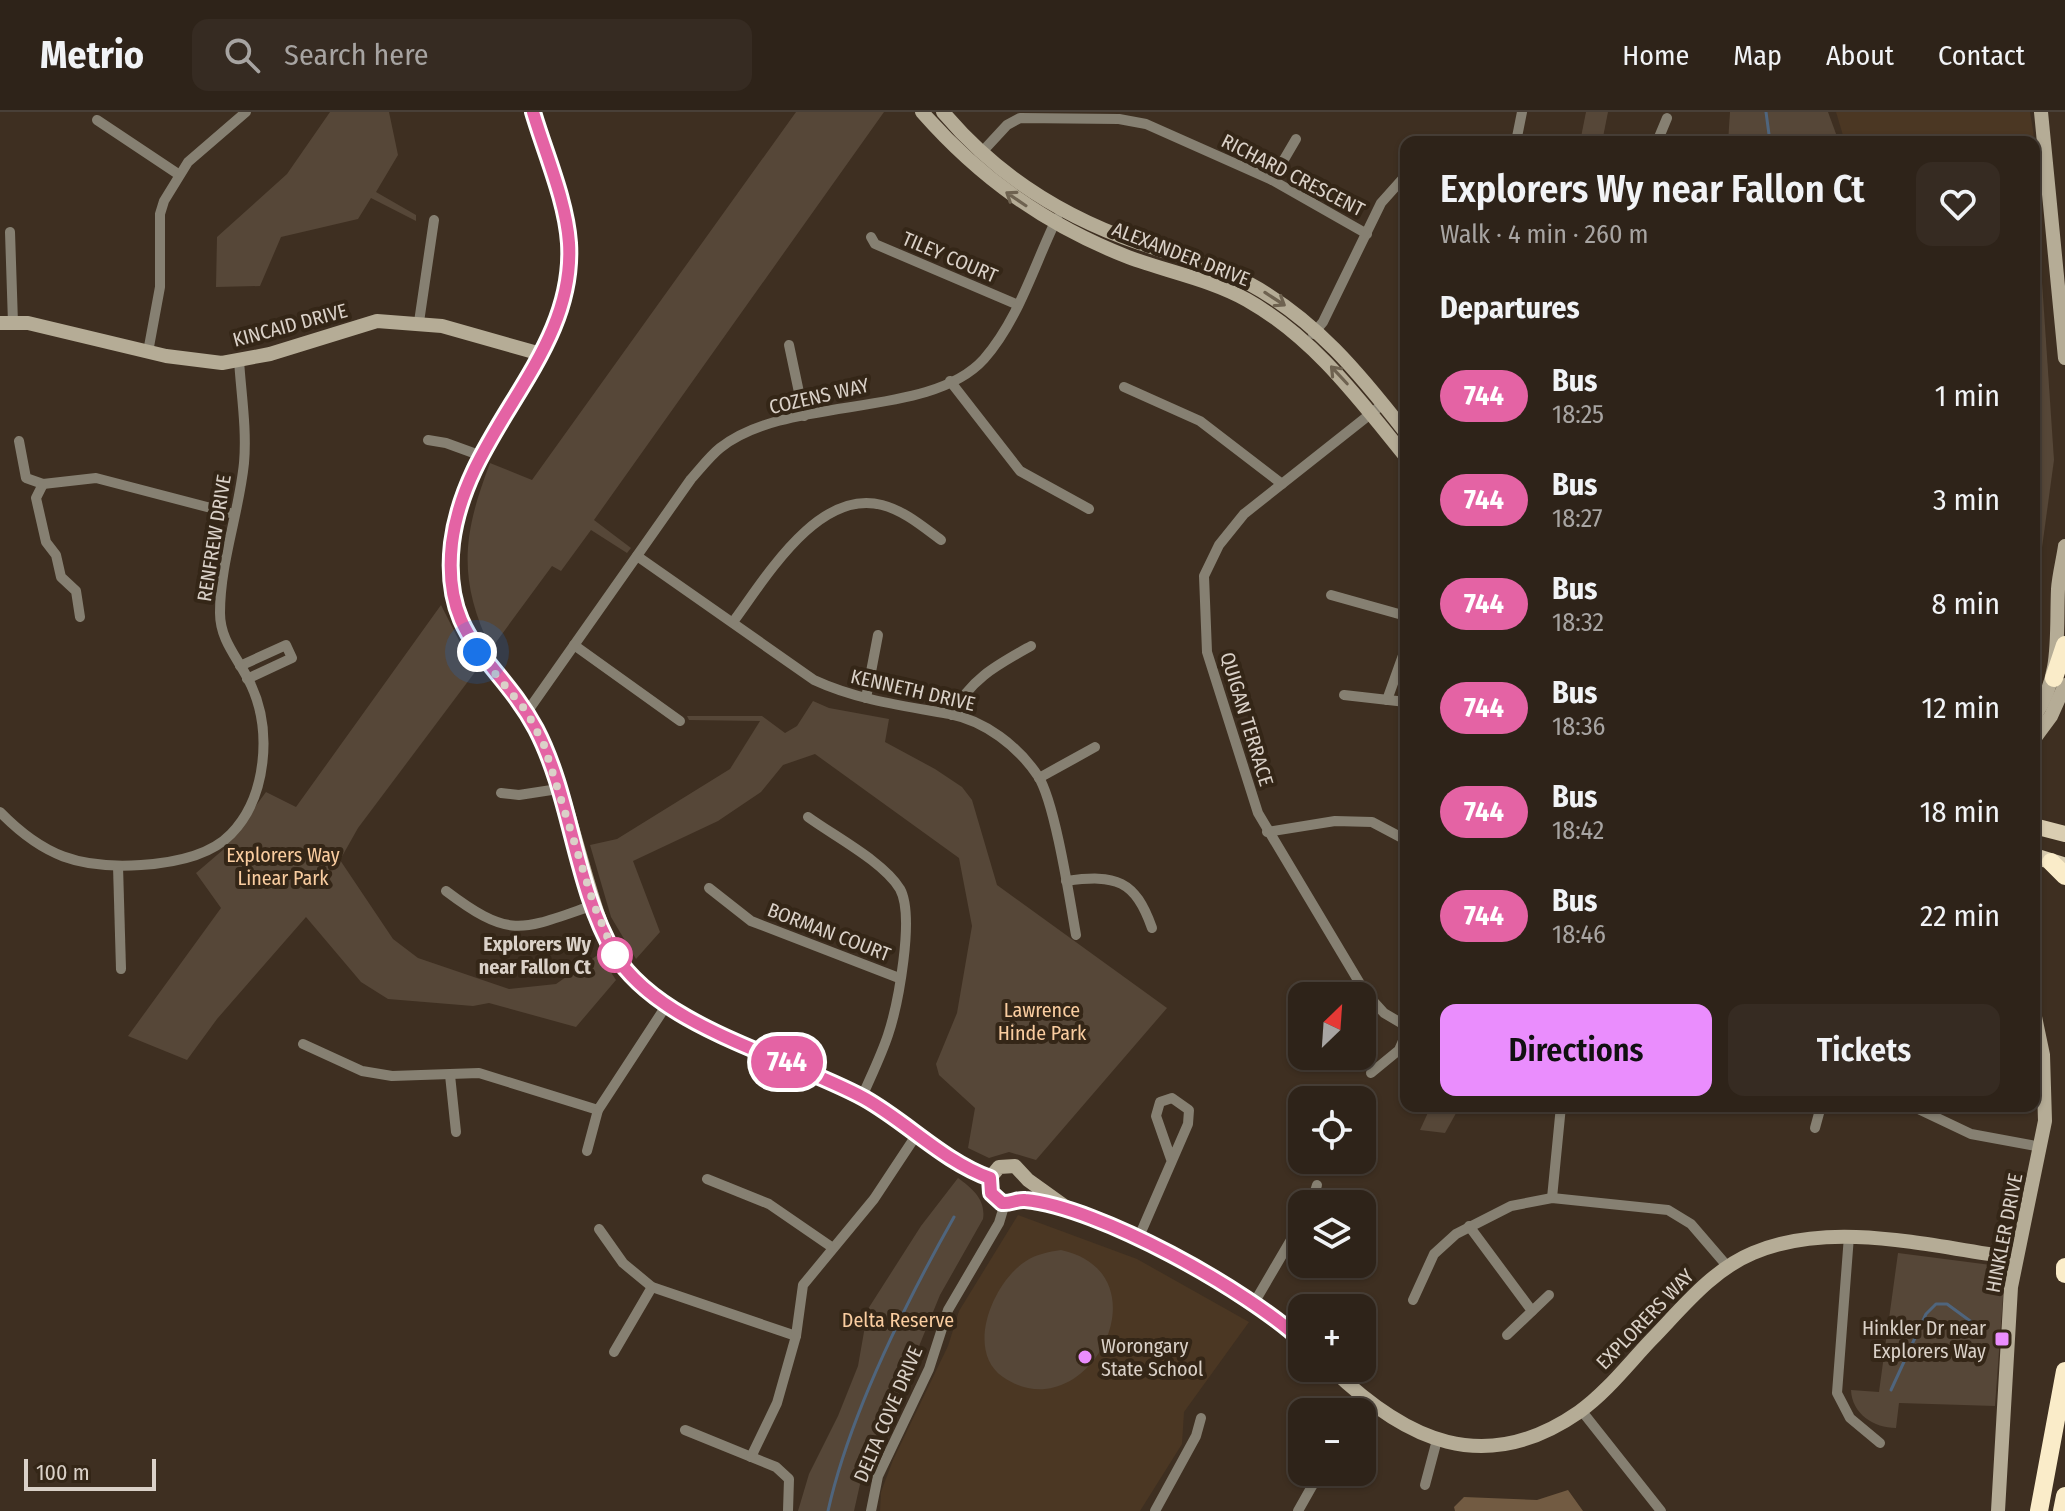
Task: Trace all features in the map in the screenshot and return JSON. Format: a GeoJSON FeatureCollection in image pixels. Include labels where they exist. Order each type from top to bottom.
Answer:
{"type":"FeatureCollection","features":[{"type":"Feature","properties":{"kind":"highway"},"geometry":{"type":"LineString","coordinates":[[2059,682],[2065,645]]}},
{"type":"Feature","properties":{"kind":"highway"},"geometry":{"type":"LineString","coordinates":[[2045,860],[2065,876]]}},
{"type":"Feature","properties":{"kind":"highway"},"geometry":{"type":"LineString","coordinates":[[2065,1267],[2065,1274]]}},
{"type":"Feature","properties":{"kind":"highway"},"geometry":{"type":"LineString","coordinates":[[2039,1511],[2065,1371]]}},
{"type":"Feature","properties":{"kind":"highway"},"geometry":{"type":"LineString","coordinates":[[2062,1511],[2065,1496]]}},
{"type":"Feature","properties":{"kind":"main road"},"geometry":{"type":"LineString","coordinates":[[2040,828],[2065,834]]}},
{"type":"Feature","properties":{"kind":"street"},"geometry":{"type":"LineString","coordinates":[[148,352],[160,287],[160,214],[178,174],[246,112]]}},
{"type":"Feature","properties":{"kind":"street"},"geometry":{"type":"LineString","coordinates":[[533,112],[566,226],[569,253],[563,304],[541,354],[479,455],[466,485],[455,524],[451,559],[461,620],[477,652],[527,712],[544,745],[594,905],[608,941],[623,967],[666,1006],[862,1097],[970,1169],[990,1178]]}},
{"type":"Feature","properties":{"kind":"street","name":"ALEXANDER DRIVE"},"geometry":{"type":"LineString","coordinates":[[922,112],[984,175],[1057,216],[1239,278],[1311,336],[1348,360],[1400,447]]}},
{"type":"Feature","properties":{"kind":"street","name":"ALEXANDER DRIVE"},"geometry":{"type":"LineString","coordinates":[[943,112],[982,152],[1057,216]]}},
{"type":"Feature","properties":{"kind":"street"},"geometry":{"type":"LineString","coordinates":[[1517,136],[1522,112]]}},
{"type":"Feature","properties":{"kind":"street"},"geometry":{"type":"LineString","coordinates":[[2041,112],[2065,358]]}},
{"type":"Feature","properties":{"kind":"street","name":"RICHARD CRESCENT"},"geometry":{"type":"LineString","coordinates":[[982,152],[1007,125],[1020,118],[1119,119],[1146,124],[1272,180],[1367,234]]}},
{"type":"Feature","properties":{"kind":"street"},"geometry":{"type":"LineString","coordinates":[[1660,136],[1667,118]]}},
{"type":"Feature","properties":{"kind":"street"},"geometry":{"type":"LineString","coordinates":[[97,120],[178,174]]}},
{"type":"Feature","properties":{"kind":"street"},"geometry":{"type":"LineString","coordinates":[[1272,180],[1296,139]]}},
{"type":"Feature","properties":{"kind":"street"},"geometry":{"type":"LineString","coordinates":[[1311,336],[1381,203],[1400,182]]}},
{"type":"Feature","properties":{"kind":"street","name":"COZENS WAY"},"geometry":{"type":"LineString","coordinates":[[527,712],[691,479],[720,448],[750,431],[804,416],[932,389],[982,362],[1018,305],[1057,216]]}},
{"type":"Feature","properties":{"kind":"street"},"geometry":{"type":"LineString","coordinates":[[419,322],[434,220]]}},
{"type":"Feature","properties":{"kind":"street"},"geometry":{"type":"LineString","coordinates":[[7,323],[10,232]]}},
{"type":"Feature","properties":{"kind":"street","name":"TILEY COURT"},"geometry":{"type":"LineString","coordinates":[[871,237],[875,244],[1018,305]]}},
{"type":"Feature","properties":{"kind":"street","name":"KINCAID DRIVE"},"geometry":{"type":"LineString","coordinates":[[7,323],[148,352],[222,363],[326,338],[377,321],[419,322],[541,354]]}},
{"type":"Feature","properties":{"kind":"street"},"geometry":{"type":"LineString","coordinates":[[789,345],[804,416]]}},
{"type":"Feature","properties":{"kind":"street","name":"RENFREW DRIVE"},"geometry":{"type":"LineString","coordinates":[[0,812],[23,836],[50,854],[74,861],[118,866],[172,863],[201,853],[231,835],[250,807],[263,758],[260,716],[247,679],[220,622],[220,590],[244,463],[239,360]]}},
{"type":"Feature","properties":{"kind":"street"},"geometry":{"type":"LineString","coordinates":[[950,381],[1020,471],[1089,509]]}},
{"type":"Feature","properties":{"kind":"street"},"geometry":{"type":"LineString","coordinates":[[1124,387],[1200,421],[1282,484]]}},
{"type":"Feature","properties":{"kind":"street","name":"ALEXANDER DRIVE"},"geometry":{"type":"LineString","coordinates":[[1377,409],[1400,428]]}},
{"type":"Feature","properties":{"kind":"street","name":"QUIGAN TERRACE"},"geometry":{"type":"LineString","coordinates":[[1377,409],[1244,514],[1219,545],[1204,576],[1207,652],[1258,813],[1365,992],[1384,1013],[1400,1022]]}},
{"type":"Feature","properties":{"kind":"street"},"geometry":{"type":"LineString","coordinates":[[428,440],[479,455]]}},
{"type":"Feature","properties":{"kind":"street"},"geometry":{"type":"LineString","coordinates":[[19,441],[26,478],[43,484],[96,478],[234,514]]}},
{"type":"Feature","properties":{"kind":"street"},"geometry":{"type":"LineString","coordinates":[[43,484],[36,498],[46,542],[56,555],[61,577],[76,591],[80,617]]}},
{"type":"Feature","properties":{"kind":"street"},"geometry":{"type":"LineString","coordinates":[[733,622],[806,529],[830,514],[858,504],[880,504],[903,513],[941,540]]}},
{"type":"Feature","properties":{"kind":"street"},"geometry":{"type":"LineString","coordinates":[[2064,553],[2065,583]]}},
{"type":"Feature","properties":{"kind":"street"},"geometry":{"type":"LineString","coordinates":[[2040,730],[2056,707],[2064,553]]}},
{"type":"Feature","properties":{"kind":"street","name":"KENNETH DRIVE"},"geometry":{"type":"LineString","coordinates":[[637,556],[814,680],[866,698],[952,715],[984,726],[1005,740],[1039,778],[1066,881],[1076,935]]}},
{"type":"Feature","properties":{"kind":"street"},"geometry":{"type":"LineString","coordinates":[[1331,595],[1400,614]]}},
{"type":"Feature","properties":{"kind":"street"},"geometry":{"type":"LineString","coordinates":[[866,698],[878,635]]}},
{"type":"Feature","properties":{"kind":"street"},"geometry":{"type":"LineString","coordinates":[[240,666],[286,645],[292,658],[247,679]]}},
{"type":"Feature","properties":{"kind":"street"},"geometry":{"type":"LineString","coordinates":[[574,645],[680,721]]}},
{"type":"Feature","properties":{"kind":"street"},"geometry":{"type":"LineString","coordinates":[[952,715],[963,692],[975,680],[1031,646]]}},
{"type":"Feature","properties":{"kind":"street"},"geometry":{"type":"LineString","coordinates":[[1387,700],[1400,664]]}},
{"type":"Feature","properties":{"kind":"street"},"geometry":{"type":"LineString","coordinates":[[2040,709],[2059,682]]}},
{"type":"Feature","properties":{"kind":"street"},"geometry":{"type":"LineString","coordinates":[[1344,695],[1400,701]]}},
{"type":"Feature","properties":{"kind":"street"},"geometry":{"type":"LineString","coordinates":[[1039,778],[1095,747]]}},
{"type":"Feature","properties":{"kind":"street"},"geometry":{"type":"LineString","coordinates":[[501,793],[519,795],[558,789]]}},
{"type":"Feature","properties":{"kind":"street"},"geometry":{"type":"LineString","coordinates":[[808,817],[889,875],[901,891],[906,916],[889,1033],[862,1097]]}},
{"type":"Feature","properties":{"kind":"street"},"geometry":{"type":"LineString","coordinates":[[1267,832],[1335,821],[1372,822],[1400,837]]}},
{"type":"Feature","properties":{"kind":"street"},"geometry":{"type":"LineString","coordinates":[[118,866],[121,969]]}},
{"type":"Feature","properties":{"kind":"street"},"geometry":{"type":"LineString","coordinates":[[1066,881],[1108,878],[1126,886],[1142,900],[1152,928]]}},
{"type":"Feature","properties":{"kind":"street","name":"BORMAN COURT"},"geometry":{"type":"LineString","coordinates":[[709,888],[751,921],[899,978]]}},
{"type":"Feature","properties":{"kind":"street"},"geometry":{"type":"LineString","coordinates":[[446,891],[491,922],[515,928],[537,925],[594,905]]}},
{"type":"Feature","properties":{"kind":"street"},"geometry":{"type":"LineString","coordinates":[[587,1151],[598,1110],[666,1006]]}},
{"type":"Feature","properties":{"kind":"street"},"geometry":{"type":"LineString","coordinates":[[303,1044],[362,1071],[392,1076],[479,1073],[598,1110]]}},
{"type":"Feature","properties":{"kind":"street","name":"HINKLER DRIVE"},"geometry":{"type":"LineString","coordinates":[[1998,1511],[2011,1287],[2041,1147],[2045,1076],[2040,1047]]}},
{"type":"Feature","properties":{"kind":"street"},"geometry":{"type":"LineString","coordinates":[[1371,1073],[1400,1048]]}},
{"type":"Feature","properties":{"kind":"street"},"geometry":{"type":"LineString","coordinates":[[450,1075],[456,1132]]}},
{"type":"Feature","properties":{"kind":"street"},"geometry":{"type":"LineString","coordinates":[[1138,1239],[1189,1116],[1186,1105],[1172,1098],[1160,1102],[1156,1116],[1171,1159]]}},
{"type":"Feature","properties":{"kind":"street"},"geometry":{"type":"LineString","coordinates":[[1552,1198],[1560,1112]]}},
{"type":"Feature","properties":{"kind":"street"},"geometry":{"type":"LineString","coordinates":[[1815,1128],[1819,1112]]}},
{"type":"Feature","properties":{"kind":"street"},"geometry":{"type":"LineString","coordinates":[[1925,1112],[1971,1134],[2041,1147]]}},
{"type":"Feature","properties":{"kind":"street"},"geometry":{"type":"LineString","coordinates":[[751,1457],[777,1403],[796,1336],[803,1285],[874,1199],[917,1134]]}},
{"type":"Feature","properties":{"kind":"street"},"geometry":{"type":"LineString","coordinates":[[990,1178],[1006,1165],[1020,1169],[1028,1180],[1074,1213]]}},
{"type":"Feature","properties":{"kind":"street"},"geometry":{"type":"LineString","coordinates":[[990,1178],[991,1193],[1005,1203],[1021,1199],[1074,1213],[1138,1239],[1254,1303],[1288,1330]]}},
{"type":"Feature","properties":{"kind":"street"},"geometry":{"type":"LineString","coordinates":[[707,1179],[769,1204],[833,1248]]}},
{"type":"Feature","properties":{"kind":"street"},"geometry":{"type":"LineString","coordinates":[[1021,1199],[1028,1180]]}},
{"type":"Feature","properties":{"kind":"street"},"geometry":{"type":"LineString","coordinates":[[1315,1190],[1317,1185]]}},
{"type":"Feature","properties":{"kind":"street"},"geometry":{"type":"LineString","coordinates":[[1413,1300],[1434,1254],[1469,1226],[1511,1206],[1552,1198],[1668,1210],[1691,1224],[1728,1267]]}},
{"type":"Feature","properties":{"kind":"street","name":"DELTA COVE DRIVE"},"geometry":{"type":"LineString","coordinates":[[871,1511],[878,1476],[929,1369],[948,1310],[999,1223],[1005,1203]]}},
{"type":"Feature","properties":{"kind":"street"},"geometry":{"type":"LineString","coordinates":[[1469,1226],[1532,1311]]}},
{"type":"Feature","properties":{"kind":"street"},"geometry":{"type":"LineString","coordinates":[[599,1229],[623,1263],[652,1287],[796,1336]]}},
{"type":"Feature","properties":{"kind":"street","name":"EXPLORERS WAY"},"geometry":{"type":"LineString","coordinates":[[1376,1414],[1437,1440],[1478,1445],[1534,1435],[1581,1410],[1695,1294],[1728,1267],[1780,1242],[1812,1236],[1849,1236],[2016,1258]]}},
{"type":"Feature","properties":{"kind":"street"},"geometry":{"type":"LineString","coordinates":[[1849,1236],[1837,1393],[1850,1418],[1880,1443]]}},
{"type":"Feature","properties":{"kind":"street"},"geometry":{"type":"LineString","coordinates":[[1254,1303],[1288,1245]]}},
{"type":"Feature","properties":{"kind":"street"},"geometry":{"type":"LineString","coordinates":[[614,1352],[652,1287]]}},
{"type":"Feature","properties":{"kind":"street"},"geometry":{"type":"LineString","coordinates":[[1507,1335],[1549,1295]]}},
{"type":"Feature","properties":{"kind":"street"},"geometry":{"type":"LineString","coordinates":[[1581,1410],[1661,1511]]}},
{"type":"Feature","properties":{"kind":"street"},"geometry":{"type":"LineString","coordinates":[[1155,1511],[1196,1436],[1201,1418]]}},
{"type":"Feature","properties":{"kind":"street"},"geometry":{"type":"LineString","coordinates":[[685,1430],[776,1467],[789,1479],[788,1511]]}},
{"type":"Feature","properties":{"kind":"street"},"geometry":{"type":"LineString","coordinates":[[1425,1485],[1437,1440]]}},
{"type":"Feature","properties":{"kind":"street"},"geometry":{"type":"LineString","coordinates":[[1298,1511],[1312,1486]]}},
{"type":"Feature","properties":{"kind":"shaded area"},"geometry":{"type":"Polygon","coordinates":[[[1836,112],[2030,112],[2034,136],[1843,136],[1836,112]]]}},
{"type":"Feature","properties":{"kind":"shaded area","name":"Worongary State School"},"geometry":{"type":"Polygon","coordinates":[[[1018,1215],[1137,1259],[1249,1322],[1184,1412],[1182,1444],[1140,1511],[880,1511],[881,1492],[893,1460],[948,1346],[959,1311],[1018,1215]]]}},
{"type":"Feature","properties":{"kind":"shaded area"},"geometry":{"type":"Polygon","coordinates":[[[1568,1490],[1583,1511],[1455,1511],[1454,1507],[1464,1497],[1537,1500],[1568,1490]]]}},
{"type":"Feature","properties":{"kind":"green space"},"geometry":{"type":"Polygon","coordinates":[[[330,112],[389,112],[398,155],[376,192],[416,215],[416,221],[371,198],[358,219],[281,237],[260,286],[216,287],[217,237],[287,174],[330,112]]]}},
{"type":"Feature","properties":{"kind":"green space"},"geometry":{"type":"Polygon","coordinates":[[[796,112],[884,112],[594,520],[631,548],[627,553],[591,530],[561,571],[552,566],[491,649],[473,600],[468,556],[474,512],[490,463],[532,480],[796,112]]]}},
{"type":"Feature","properties":{"kind":"green space"},"geometry":{"type":"Polygon","coordinates":[[[1586,112],[1608,112],[1603,136],[1581,136],[1586,112]]]}},
{"type":"Feature","properties":{"kind":"green space"},"geometry":{"type":"Polygon","coordinates":[[[1730,112],[1828,112],[1837,136],[1728,136],[1730,112]]]}},
{"type":"Feature","properties":{"kind":"green space"},"geometry":{"type":"Polygon","coordinates":[[[2040,252],[2054,460],[2040,562],[2040,252]]]}},
{"type":"Feature","properties":{"kind":"green space","name":"Explorers Way Linear Park"},"geometry":{"type":"Polygon","coordinates":[[[441,605],[475,672],[358,828],[340,860],[393,939],[418,958],[509,989],[556,984],[599,954],[616,980],[576,1027],[489,1003],[473,1006],[388,999],[361,982],[306,917],[217,1019],[187,1060],[128,1036],[221,908],[196,873],[224,849],[266,792],[296,807],[441,605]]]}},
{"type":"Feature","properties":{"kind":"green space","name":"Lawrence Hinde Park"},"geometry":{"type":"Polygon","coordinates":[[[813,701],[829,708],[889,719],[885,742],[962,787],[972,800],[997,885],[1167,1008],[1036,1160],[1009,1152],[989,1158],[968,1148],[975,1108],[939,1075],[936,1064],[957,1013],[972,926],[959,858],[815,754],[783,765],[761,792],[718,821],[633,861],[660,932],[636,959],[611,917],[590,845],[617,839],[730,769],[760,721],[689,720],[687,716],[762,716],[785,733],[797,726],[813,701]]]}},
{"type":"Feature","properties":{"kind":"green space"},"geometry":{"type":"Polygon","coordinates":[[[1428,1112],[1457,1112],[1445,1133],[1420,1130],[1428,1112]]]}},
{"type":"Feature","properties":{"kind":"green space","name":"Delta Reserve"},"geometry":{"type":"Polygon","coordinates":[[[958,1178],[980,1201],[983,1219],[940,1295],[901,1390],[867,1453],[854,1511],[798,1511],[809,1474],[838,1416],[858,1366],[868,1309],[921,1226],[958,1178]]]}},
{"type":"Feature","properties":{"kind":"green space"},"geometry":{"type":"Polygon","coordinates":[[[1061,1250],[1093,1265],[1110,1288],[1112,1316],[1104,1344],[1087,1368],[1062,1385],[1034,1389],[1003,1377],[991,1365],[985,1334],[988,1316],[994,1299],[1014,1271],[1034,1257],[1061,1250]]]}},
{"type":"Feature","properties":{"kind":"green space"},"geometry":{"type":"Polygon","coordinates":[[[1898,1253],[1991,1265],[1999,1270],[2004,1283],[1995,1406],[1899,1403],[1896,1428],[1872,1422],[1855,1406],[1851,1390],[1879,1392],[1898,1253]]]}},
{"type":"Feature","properties":{"kind":"waterway"},"geometry":{"type":"LineString","coordinates":[[1766,112],[1769,136]]}},
{"type":"Feature","properties":{"kind":"waterway"},"geometry":{"type":"LineString","coordinates":[[828,1511],[850,1436],[881,1360],[954,1217]]}},
{"type":"Feature","properties":{"kind":"waterway"},"geometry":{"type":"LineString","coordinates":[[1891,1390],[1926,1314],[1936,1304],[1947,1304],[1977,1326]]}},
{"type":"Feature","properties":{"kind":"bus line","name":"744"},"geometry":{"type":"LineString","coordinates":[[533,112],[568,234],[566,294],[549,340],[479,455],[466,485],[452,543],[452,575],[461,620],[477,652],[527,712],[544,745],[594,905],[608,941],[623,967],[666,1006],[877,1105],[970,1169],[990,1178],[991,1193],[1002,1203],[1015,1203],[1021,1199],[1074,1213],[1138,1239],[1254,1303],[1288,1330]]}},
{"type":"Feature","properties":{"kind":"place","name":"Explorers Wy near Fallon Ct"},"geometry":{"type":"Point","coordinates":[615,955]}},
{"type":"Feature","properties":{"kind":"place","name":"Hinkler Dr near Explorers Way"},"geometry":{"type":"Point","coordinates":[2002,1339]}},
{"type":"Feature","properties":{"kind":"place","name":"Worongary State School"},"geometry":{"type":"Point","coordinates":[1085,1357]}},
{"type":"Feature","properties":{"kind":"route"},"geometry":{"type":"LineString","coordinates":[[477,652],[527,712],[544,745],[594,905],[615,955]]}}]}
